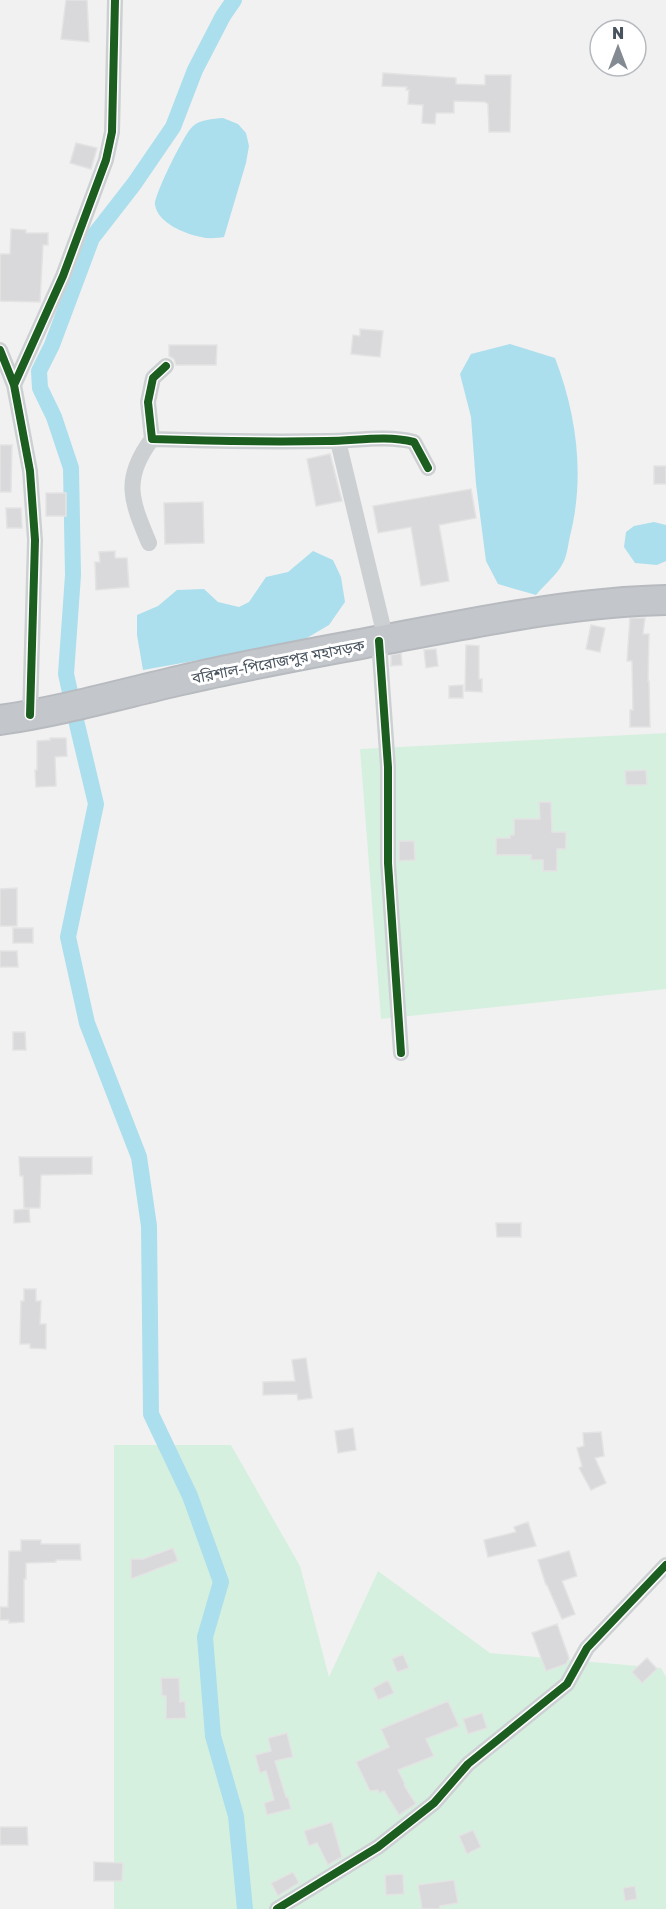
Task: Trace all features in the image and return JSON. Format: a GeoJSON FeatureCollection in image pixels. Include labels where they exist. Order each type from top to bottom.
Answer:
{"type":"FeatureCollection","features":[{"type":"Feature","properties":{"kind":"highway","name":"বরিশাল-পিরোজপুর মহাসড়ক"},"geometry":{"type":"LineString","coordinates":[[0,720],[117,697],[183,680],[453,626],[620,601],[666,600]]}},
{"type":"Feature","properties":{"kind":"street"},"geometry":{"type":"LineString","coordinates":[[14,385],[63,276],[106,160],[112,132],[115,0]]}},
{"type":"Feature","properties":{"kind":"street"},"geometry":{"type":"LineString","coordinates":[[0,350],[14,385],[30,471],[35,540],[30,715]]}},
{"type":"Feature","properties":{"kind":"street"},"geometry":{"type":"LineString","coordinates":[[149,543],[137,514],[131,486],[141,454],[152,440],[148,402],[153,378],[166,366]]}},
{"type":"Feature","properties":{"kind":"street"},"geometry":{"type":"LineString","coordinates":[[152,440],[241,442],[396,438],[414,442],[428,468]]}},
{"type":"Feature","properties":{"kind":"street"},"geometry":{"type":"LineString","coordinates":[[338,441],[382,640],[388,767],[388,863],[401,1053]]}},
{"type":"Feature","properties":{"kind":"street"},"geometry":{"type":"LineString","coordinates":[[277,1909],[378,1847],[434,1803],[468,1764],[567,1684],[587,1648],[666,1564]]}},
{"type":"Feature","properties":{"kind":"green space"},"geometry":{"type":"Polygon","coordinates":[[[666,733],[666,989],[381,1019],[360,749],[666,733]]]}},
{"type":"Feature","properties":{"kind":"green space"},"geometry":{"type":"Polygon","coordinates":[[[114,1445],[231,1445],[300,1566],[329,1677],[378,1571],[490,1653],[661,1668],[666,1677],[666,1909],[114,1909],[114,1445]]]}},
{"type":"Feature","properties":{"kind":"water"},"geometry":{"type":"Polygon","coordinates":[[[223,118],[238,124],[246,133],[249,146],[224,237],[204,238],[173,227],[161,217],[155,205],[170,165],[192,127],[203,121],[223,118]]]}},
{"type":"Feature","properties":{"kind":"water"},"geometry":{"type":"Polygon","coordinates":[[[510,344],[555,358],[569,402],[576,446],[578,469],[575,514],[566,554],[557,572],[536,595],[498,584],[486,561],[476,484],[471,417],[460,374],[471,354],[510,344]]]}},
{"type":"Feature","properties":{"kind":"water"},"geometry":{"type":"Polygon","coordinates":[[[654,522],[666,525],[666,561],[657,565],[635,563],[624,547],[626,532],[634,526],[654,522]]]}},
{"type":"Feature","properties":{"kind":"water"},"geometry":{"type":"Polygon","coordinates":[[[313,551],[333,560],[341,577],[345,602],[329,625],[300,642],[143,670],[137,635],[137,615],[158,606],[177,590],[204,589],[218,602],[239,607],[249,602],[266,577],[288,572],[313,551]]]}},
{"type":"Feature","properties":{"kind":"building"},"geometry":{"type":"Polygon","coordinates":[[[66,0],[87,0],[89,42],[61,39],[66,0]]]}},
{"type":"Feature","properties":{"kind":"building"},"geometry":{"type":"Polygon","coordinates":[[[383,73],[456,78],[456,84],[485,85],[485,75],[511,75],[510,132],[489,132],[488,104],[485,102],[454,101],[454,113],[436,113],[435,124],[422,123],[423,105],[408,104],[409,90],[406,90],[407,87],[382,86],[383,73]]]}},
{"type":"Feature","properties":{"kind":"building"},"geometry":{"type":"Polygon","coordinates":[[[76,143],[97,148],[91,169],[70,163],[76,143]]]}},
{"type":"Feature","properties":{"kind":"building"},"geometry":{"type":"Polygon","coordinates":[[[11,229],[26,230],[26,233],[48,233],[48,245],[43,245],[40,302],[0,301],[0,254],[10,254],[11,229]]]}},
{"type":"Feature","properties":{"kind":"building"},"geometry":{"type":"Polygon","coordinates":[[[360,329],[383,331],[380,357],[351,354],[353,335],[360,336],[360,329]]]}},
{"type":"Feature","properties":{"kind":"building"},"geometry":{"type":"Polygon","coordinates":[[[169,345],[217,345],[216,365],[176,365],[174,359],[169,356],[169,345]]]}},
{"type":"Feature","properties":{"kind":"building"},"geometry":{"type":"Polygon","coordinates":[[[0,445],[12,445],[11,492],[0,492],[0,445]]]}},
{"type":"Feature","properties":{"kind":"building"},"geometry":{"type":"Polygon","coordinates":[[[330,454],[342,501],[316,506],[307,459],[330,454]]]}},
{"type":"Feature","properties":{"kind":"building"},"geometry":{"type":"Polygon","coordinates":[[[654,466],[666,466],[666,484],[654,484],[654,466]]]}},
{"type":"Feature","properties":{"kind":"building"},"geometry":{"type":"Polygon","coordinates":[[[471,489],[476,518],[439,525],[449,581],[421,586],[411,527],[378,533],[373,506],[471,489]]]}},
{"type":"Feature","properties":{"kind":"building"},"geometry":{"type":"Polygon","coordinates":[[[46,493],[66,493],[66,516],[46,516],[46,493]]]}},
{"type":"Feature","properties":{"kind":"building"},"geometry":{"type":"Polygon","coordinates":[[[203,502],[204,543],[165,544],[164,503],[203,502]]]}},
{"type":"Feature","properties":{"kind":"building"},"geometry":{"type":"Polygon","coordinates":[[[6,508],[21,508],[22,528],[7,528],[6,508]]]}},
{"type":"Feature","properties":{"kind":"building"},"geometry":{"type":"Polygon","coordinates":[[[115,551],[115,558],[127,558],[129,587],[96,590],[95,562],[100,562],[99,552],[115,551]]]}},
{"type":"Feature","properties":{"kind":"building"},"geometry":{"type":"Polygon","coordinates":[[[630,618],[645,618],[643,634],[649,634],[650,727],[630,727],[630,710],[633,710],[632,661],[627,661],[630,618]]]}},
{"type":"Feature","properties":{"kind":"building"},"geometry":{"type":"Polygon","coordinates":[[[591,625],[605,628],[600,652],[586,649],[591,625]]]}},
{"type":"Feature","properties":{"kind":"building"},"geometry":{"type":"Polygon","coordinates":[[[466,645],[479,646],[479,679],[482,679],[482,692],[465,691],[466,645]]]}},
{"type":"Feature","properties":{"kind":"building"},"geometry":{"type":"Polygon","coordinates":[[[436,649],[438,666],[426,668],[424,650],[436,649]]]}},
{"type":"Feature","properties":{"kind":"building"},"geometry":{"type":"Polygon","coordinates":[[[401,653],[402,665],[391,666],[391,655],[401,653]]]}},
{"type":"Feature","properties":{"kind":"building"},"geometry":{"type":"Polygon","coordinates":[[[463,685],[463,698],[449,698],[449,686],[463,685]]]}},
{"type":"Feature","properties":{"kind":"building"},"geometry":{"type":"Polygon","coordinates":[[[50,738],[66,738],[67,756],[55,757],[56,786],[36,787],[37,741],[50,740],[50,738]]]}},
{"type":"Feature","properties":{"kind":"building"},"geometry":{"type":"Polygon","coordinates":[[[646,770],[647,785],[626,785],[625,771],[646,770]]]}},
{"type":"Feature","properties":{"kind":"building"},"geometry":{"type":"Polygon","coordinates":[[[539,802],[551,802],[552,832],[566,832],[566,849],[557,849],[557,871],[543,871],[543,860],[531,860],[531,855],[496,855],[496,838],[510,838],[510,835],[514,835],[514,819],[540,819],[539,802]]]}},
{"type":"Feature","properties":{"kind":"building"},"geometry":{"type":"Polygon","coordinates":[[[399,841],[414,841],[415,860],[399,861],[399,841]]]}},
{"type":"Feature","properties":{"kind":"building"},"geometry":{"type":"Polygon","coordinates":[[[17,888],[17,926],[0,926],[0,889],[17,888]]]}},
{"type":"Feature","properties":{"kind":"building"},"geometry":{"type":"Polygon","coordinates":[[[13,928],[33,928],[33,943],[13,943],[13,928]]]}},
{"type":"Feature","properties":{"kind":"building"},"geometry":{"type":"Polygon","coordinates":[[[0,951],[17,951],[18,967],[0,967],[0,951]]]}},
{"type":"Feature","properties":{"kind":"building"},"geometry":{"type":"Polygon","coordinates":[[[13,1032],[25,1032],[26,1050],[13,1050],[13,1032]]]}},
{"type":"Feature","properties":{"kind":"building"},"geometry":{"type":"Polygon","coordinates":[[[19,1157],[92,1157],[92,1174],[41,1175],[40,1208],[24,1208],[23,1176],[20,1176],[19,1157]]]}},
{"type":"Feature","properties":{"kind":"building"},"geometry":{"type":"Polygon","coordinates":[[[29,1209],[30,1222],[14,1223],[14,1210],[29,1209]]]}},
{"type":"Feature","properties":{"kind":"building"},"geometry":{"type":"Polygon","coordinates":[[[496,1223],[521,1223],[521,1237],[497,1237],[496,1223]]]}},
{"type":"Feature","properties":{"kind":"building"},"geometry":{"type":"Polygon","coordinates":[[[24,1289],[36,1289],[36,1301],[41,1301],[40,1324],[46,1324],[46,1349],[30,1348],[30,1344],[20,1344],[21,1301],[24,1301],[24,1289]]]}},
{"type":"Feature","properties":{"kind":"building"},"geometry":{"type":"Polygon","coordinates":[[[306,1358],[312,1398],[298,1400],[297,1394],[263,1395],[263,1382],[295,1381],[292,1360],[306,1358]]]}},
{"type":"Feature","properties":{"kind":"building"},"geometry":{"type":"Polygon","coordinates":[[[353,1428],[356,1450],[338,1453],[335,1431],[353,1428]]]}},
{"type":"Feature","properties":{"kind":"building"},"geometry":{"type":"Polygon","coordinates":[[[601,1432],[604,1456],[595,1458],[606,1483],[591,1490],[579,1468],[582,1466],[577,1448],[584,1446],[583,1433],[601,1432]]]}},
{"type":"Feature","properties":{"kind":"building"},"geometry":{"type":"Polygon","coordinates":[[[528,1522],[536,1546],[488,1557],[484,1540],[516,1532],[514,1527],[528,1522]]]}},
{"type":"Feature","properties":{"kind":"building"},"geometry":{"type":"Polygon","coordinates":[[[21,1540],[41,1540],[41,1544],[80,1544],[81,1560],[26,1563],[24,1622],[9,1623],[9,1620],[0,1620],[0,1607],[8,1607],[9,1551],[21,1551],[21,1540]]]}},
{"type":"Feature","properties":{"kind":"building"},"geometry":{"type":"Polygon","coordinates":[[[173,1548],[178,1561],[131,1579],[131,1559],[143,1559],[173,1548]]]}},
{"type":"Feature","properties":{"kind":"building"},"geometry":{"type":"Polygon","coordinates":[[[569,1551],[577,1576],[562,1581],[575,1614],[562,1619],[546,1585],[538,1560],[569,1551]]]}},
{"type":"Feature","properties":{"kind":"building"},"geometry":{"type":"Polygon","coordinates":[[[557,1624],[569,1658],[566,1664],[546,1671],[532,1633],[557,1624]]]}},
{"type":"Feature","properties":{"kind":"building"},"geometry":{"type":"Polygon","coordinates":[[[403,1654],[409,1668],[397,1672],[392,1659],[403,1654]]]}},
{"type":"Feature","properties":{"kind":"building"},"geometry":{"type":"Polygon","coordinates":[[[647,1658],[657,1669],[642,1683],[632,1672],[647,1658]]]}},
{"type":"Feature","properties":{"kind":"building"},"geometry":{"type":"Polygon","coordinates":[[[161,1678],[179,1678],[180,1702],[185,1701],[186,1718],[166,1719],[166,1696],[162,1696],[161,1678]]]}},
{"type":"Feature","properties":{"kind":"building"},"geometry":{"type":"Polygon","coordinates":[[[388,1680],[394,1693],[378,1700],[373,1688],[388,1680]]]}},
{"type":"Feature","properties":{"kind":"building"},"geometry":{"type":"Polygon","coordinates":[[[448,1701],[459,1726],[426,1739],[434,1756],[398,1770],[416,1804],[399,1815],[384,1791],[379,1793],[378,1790],[370,1791],[356,1762],[389,1747],[381,1729],[448,1701]]]}},
{"type":"Feature","properties":{"kind":"building"},"geometry":{"type":"Polygon","coordinates":[[[482,1713],[487,1728],[468,1734],[463,1719],[482,1713]]]}},
{"type":"Feature","properties":{"kind":"building"},"geometry":{"type":"Polygon","coordinates":[[[287,1733],[293,1757],[275,1761],[291,1809],[267,1815],[264,1803],[274,1800],[266,1771],[260,1773],[255,1755],[271,1751],[268,1738],[287,1733]]]}},
{"type":"Feature","properties":{"kind":"building"},"geometry":{"type":"Polygon","coordinates":[[[332,1822],[342,1857],[328,1865],[317,1843],[309,1846],[304,1831],[332,1822]]]}},
{"type":"Feature","properties":{"kind":"building"},"geometry":{"type":"Polygon","coordinates":[[[0,1827],[27,1827],[28,1845],[0,1845],[0,1827]]]}},
{"type":"Feature","properties":{"kind":"building"},"geometry":{"type":"Polygon","coordinates":[[[473,1830],[481,1847],[467,1854],[459,1836],[473,1830]]]}},
{"type":"Feature","properties":{"kind":"building"},"geometry":{"type":"Polygon","coordinates":[[[94,1862],[123,1863],[122,1881],[94,1881],[94,1862]]]}},
{"type":"Feature","properties":{"kind":"building"},"geometry":{"type":"Polygon","coordinates":[[[293,1872],[299,1883],[278,1896],[271,1883],[293,1872]]]}},
{"type":"Feature","properties":{"kind":"building"},"geometry":{"type":"Polygon","coordinates":[[[403,1874],[404,1894],[386,1895],[385,1875],[403,1874]]]}},
{"type":"Feature","properties":{"kind":"building"},"geometry":{"type":"Polygon","coordinates":[[[454,1880],[458,1903],[440,1906],[440,1909],[422,1909],[418,1885],[454,1880]]]}},
{"type":"Feature","properties":{"kind":"building"},"geometry":{"type":"Polygon","coordinates":[[[635,1886],[637,1899],[625,1901],[623,1888],[635,1886]]]}},
{"type":"Feature","properties":{"kind":"waterway"},"geometry":{"type":"LineString","coordinates":[[70,692],[66,674],[73,575],[71,468],[54,417],[40,388],[39,371],[52,345],[92,238],[134,184],[173,127],[195,70],[223,16],[234,0]]}},
{"type":"Feature","properties":{"kind":"waterway"},"geometry":{"type":"LineString","coordinates":[[76,720],[96,804],[68,937],[87,1023],[139,1157],[149,1226],[151,1414],[190,1496],[221,1582],[205,1637],[213,1736],[236,1816],[245,1909]]}},
{"type":"Feature","properties":{"kind":"cycle path"},"geometry":{"type":"LineString","coordinates":[[14,385],[63,276],[106,160],[112,132],[115,0]]}},
{"type":"Feature","properties":{"kind":"cycle path"},"geometry":{"type":"LineString","coordinates":[[0,350],[14,385],[30,471],[35,540],[30,715]]}},
{"type":"Feature","properties":{"kind":"cycle path"},"geometry":{"type":"LineString","coordinates":[[166,366],[153,378],[148,402],[152,439],[403,440],[414,442],[428,468]]}},
{"type":"Feature","properties":{"kind":"cycle path"},"geometry":{"type":"LineString","coordinates":[[379,641],[388,767],[388,863],[401,1053]]}},
{"type":"Feature","properties":{"kind":"cycle path"},"geometry":{"type":"LineString","coordinates":[[277,1909],[378,1847],[434,1803],[468,1764],[567,1684],[587,1648],[666,1565]]}}]}
